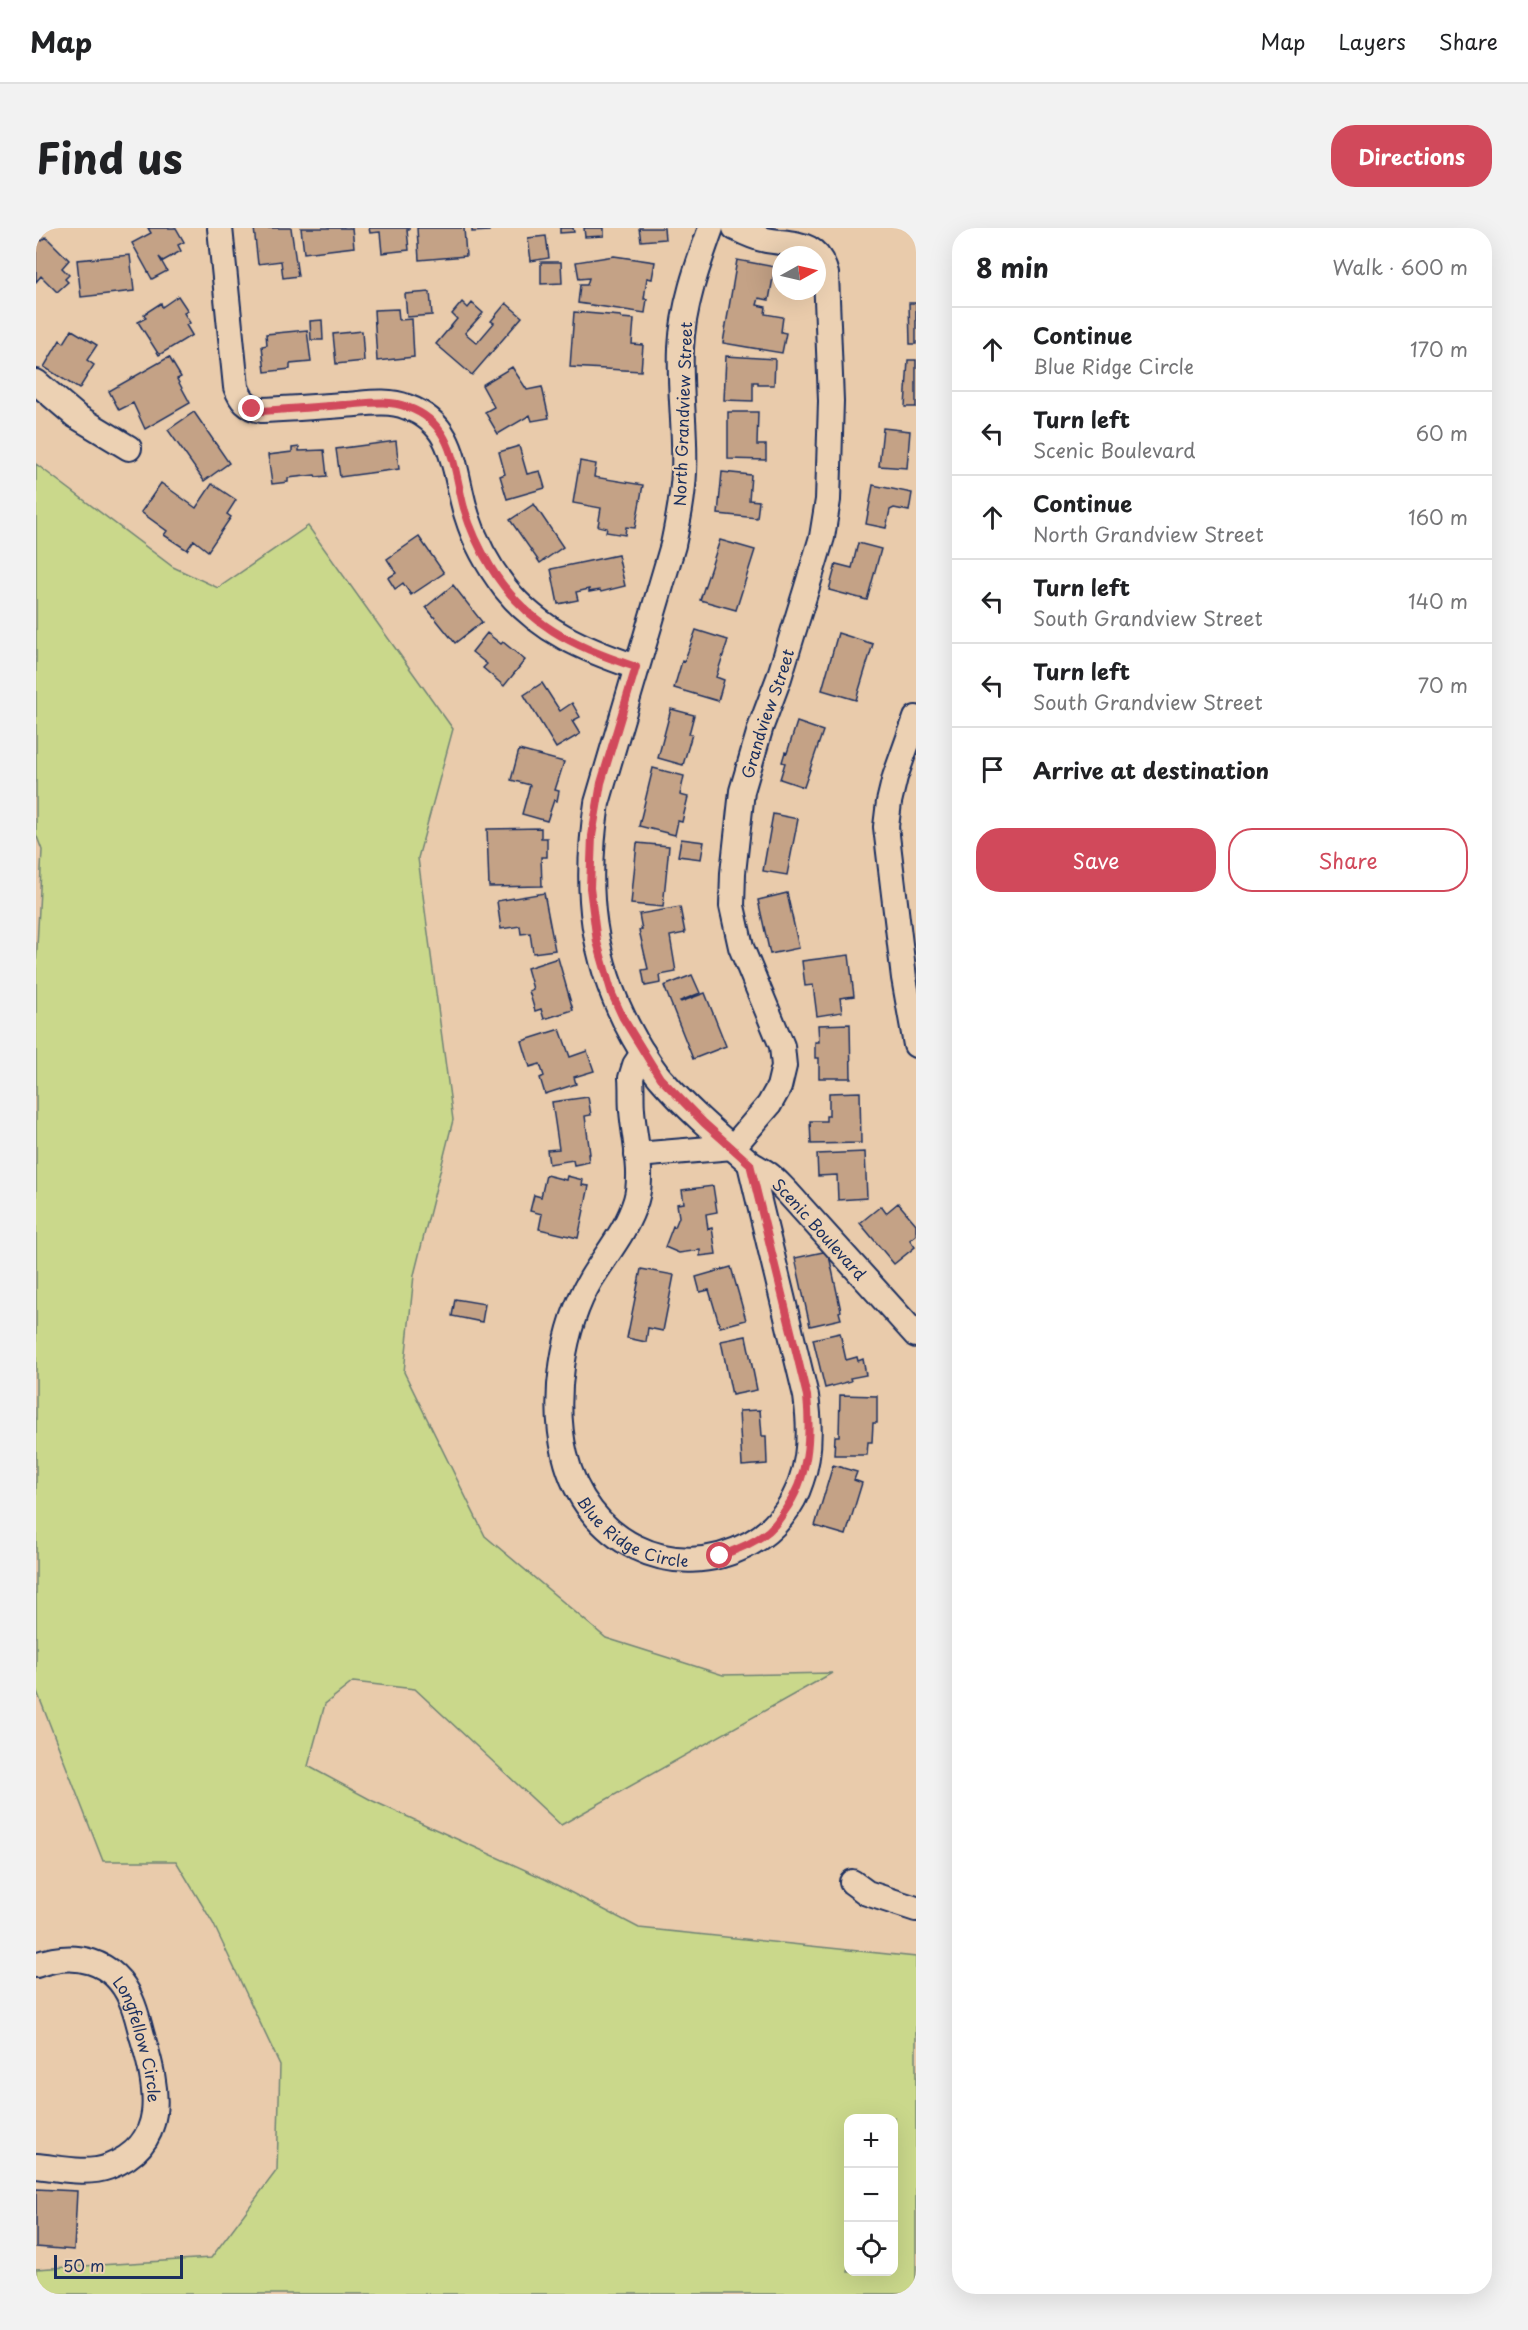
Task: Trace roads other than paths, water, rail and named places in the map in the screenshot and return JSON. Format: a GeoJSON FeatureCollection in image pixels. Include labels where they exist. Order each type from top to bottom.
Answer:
{"type":"FeatureCollection","features":[{"type":"Feature","properties":{"kind":"street"},"geometry":{"type":"LineString","coordinates":[[220,228],[236,387],[245,404],[252,409],[262,411],[383,402],[406,406],[421,413],[433,423],[451,448],[468,519],[477,544],[506,589],[524,609],[568,641],[636,667]]}},
{"type":"Feature","properties":{"kind":"street","name":"North Grandview Street"},"geometry":{"type":"LineString","coordinates":[[643,1053],[612,994],[597,942],[590,888],[592,836],[597,803],[673,545],[681,509],[684,471],[680,382],[681,346],[694,276],[711,228]]}},
{"type":"Feature","properties":{"kind":"street","name":"Grandview Street"},"geometry":{"type":"LineString","coordinates":[[733,1147],[769,1105],[779,1087],[784,1066],[782,1046],[741,947],[732,906],[733,873],[742,790],[822,537],[828,500],[831,401],[826,274],[823,263],[809,248],[798,244],[757,238],[735,228]]}},
{"type":"Feature","properties":{"kind":"street"},"geometry":{"type":"LineString","coordinates":[[36,382],[76,416],[129,448]]}},
{"type":"Feature","properties":{"kind":"street"},"geometry":{"type":"LineString","coordinates":[[916,718],[895,777],[886,827],[904,978],[916,1045]]}},
{"type":"Feature","properties":{"kind":"street"},"geometry":{"type":"LineString","coordinates":[[643,1053],[635,1065],[631,1078],[637,1155],[733,1147]]}},
{"type":"Feature","properties":{"kind":"street","name":"Scenic Boulevard"},"geometry":{"type":"LineString","coordinates":[[643,1053],[660,1078],[676,1095],[750,1164],[768,1173],[788,1193],[916,1335]]}},
{"type":"Feature","properties":{"kind":"street","name":"Blue Ridge Circle"},"geometry":{"type":"LineString","coordinates":[[637,1155],[636,1200],[623,1230],[583,1294],[572,1327],[562,1378],[561,1430],[565,1456],[572,1478],[582,1499],[594,1515],[615,1535],[630,1545],[654,1555],[676,1560],[700,1560],[720,1556],[764,1535],[776,1524],[794,1499],[806,1465],[809,1431],[807,1396],[750,1164]]}},
{"type":"Feature","properties":{"kind":"street"},"geometry":{"type":"LineString","coordinates":[[852,1882],[867,1893],[916,1909]]}},
{"type":"Feature","properties":{"kind":"street","name":"Longfellow Circle"},"geometry":{"type":"LineString","coordinates":[[36,1965],[52,1959],[76,1958],[99,1965],[119,1980],[132,2001],[139,2023],[152,2068],[157,2104],[146,2139],[135,2152],[122,2161],[106,2168],[89,2171],[36,2166]]}}]}
